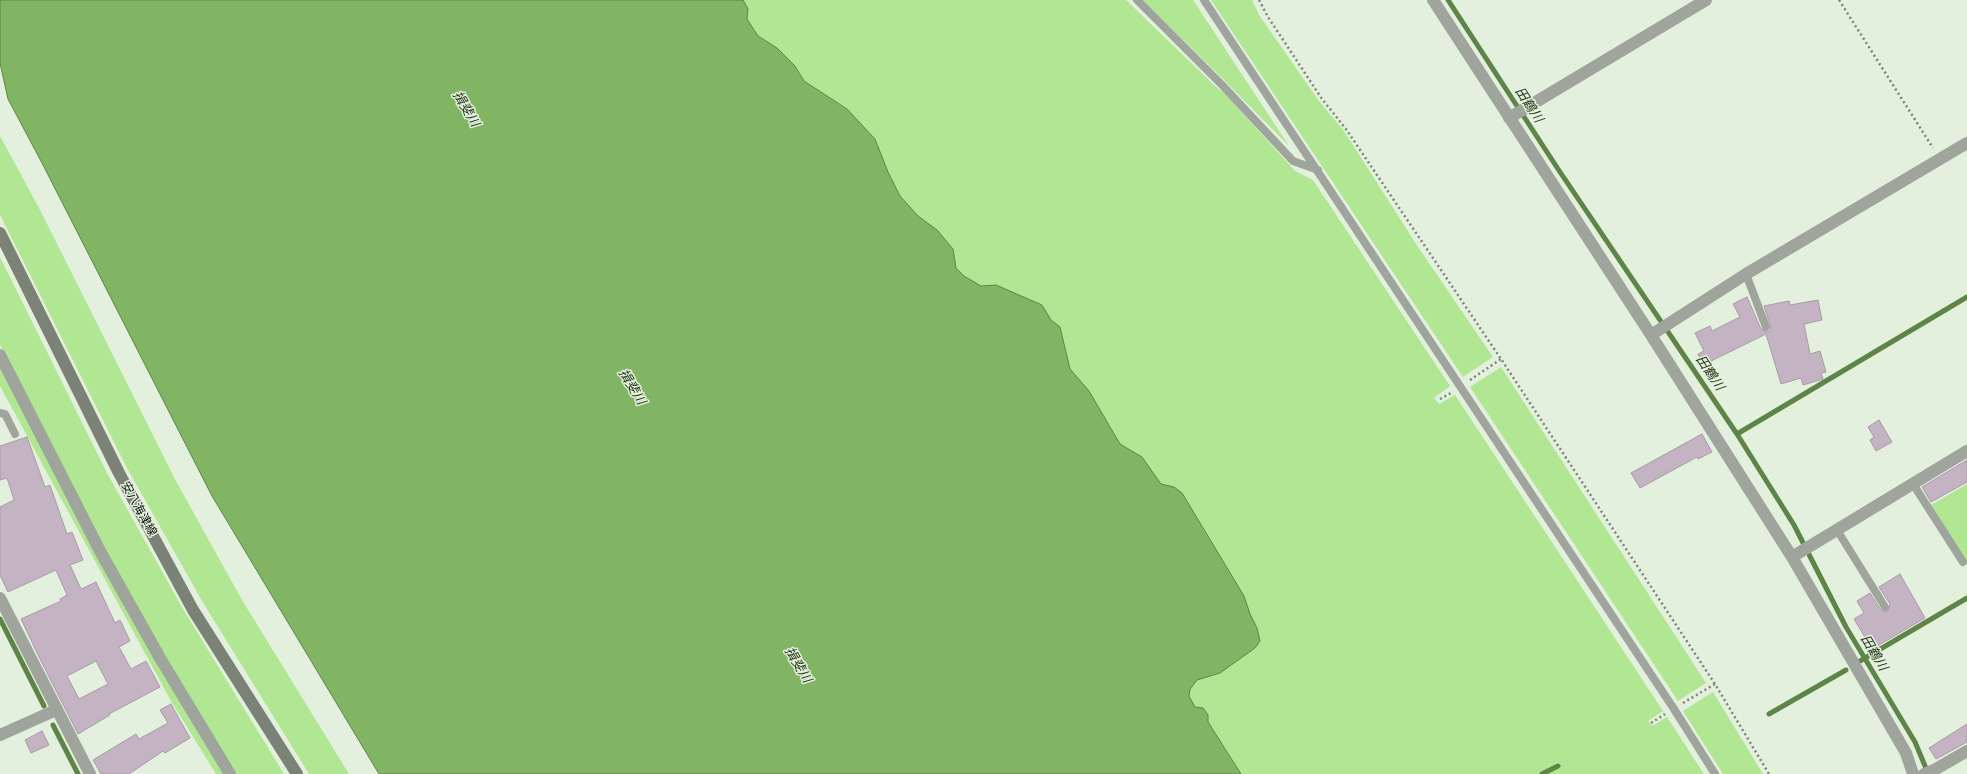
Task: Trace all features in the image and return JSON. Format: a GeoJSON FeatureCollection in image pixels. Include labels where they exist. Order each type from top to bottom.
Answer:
{"type":"FeatureCollection","features":[{"type":"Feature","properties":{"kind":"main road","name":"安八海津線"},"geometry":{"type":"LineString","coordinates":[[0,233],[119,473],[193,610],[297,774]]}},
{"type":"Feature","properties":{"kind":"street"},"geometry":{"type":"LineString","coordinates":[[1433,0],[1653,334],[1794,556],[1906,753],[1913,774]]}},
{"type":"Feature","properties":{"kind":"street"},"geometry":{"type":"LineString","coordinates":[[1511,117],[1706,0]]}},
{"type":"Feature","properties":{"kind":"street"},"geometry":{"type":"LineString","coordinates":[[1653,334],[1746,274],[1967,143]]}},
{"type":"Feature","properties":{"kind":"street"},"geometry":{"type":"LineString","coordinates":[[0,354],[100,551],[160,658],[230,774]]}},
{"type":"Feature","properties":{"kind":"street"},"geometry":{"type":"LineString","coordinates":[[1794,556],[1967,451]]}},
{"type":"Feature","properties":{"kind":"street"},"geometry":{"type":"LineString","coordinates":[[0,598],[90,774]]}},
{"type":"Feature","properties":{"kind":"street"},"geometry":{"type":"LineString","coordinates":[[0,735],[56,710]]}},
{"type":"Feature","properties":{"kind":"street"},"geometry":{"type":"LineString","coordinates":[[1924,774],[1936,769],[1967,751]]}},
{"type":"Feature","properties":{"kind":"lane"},"geometry":{"type":"LineString","coordinates":[[1137,0],[1223,86],[1293,161],[1318,170]]}},
{"type":"Feature","properties":{"kind":"lane"},"geometry":{"type":"LineString","coordinates":[[1204,0],[1674,709],[1715,774]]}},
{"type":"Feature","properties":{"kind":"lane"},"geometry":{"type":"LineString","coordinates":[[1746,274],[1766,327]]}},
{"type":"Feature","properties":{"kind":"lane"},"geometry":{"type":"LineString","coordinates":[[0,414],[5,414],[15,434]]}},
{"type":"Feature","properties":{"kind":"lane"},"geometry":{"type":"LineString","coordinates":[[1914,484],[1963,562]]}},
{"type":"Feature","properties":{"kind":"lane"},"geometry":{"type":"LineString","coordinates":[[1837,530],[1885,607]]}},
{"type":"Feature","properties":{"kind":"path"},"geometry":{"type":"LineString","coordinates":[[1259,0],[1268,17],[1322,98],[1346,129],[1501,359],[1715,684],[1769,774]]}},
{"type":"Feature","properties":{"kind":"path"},"geometry":{"type":"LineString","coordinates":[[1839,0],[1940,158]]}},
{"type":"Feature","properties":{"kind":"shaded area"},"geometry":{"type":"Polygon","coordinates":[[[743,0],[1126,0],[1225,94],[1295,171],[1313,180],[1450,386],[1434,398],[1439,404],[1455,395],[1663,711],[1648,721],[1652,726],[1667,717],[1704,774],[1241,774],[1208,722],[1208,715],[1203,708],[1195,707],[1191,703],[1155,606],[939,254],[918,216],[900,196],[888,172],[875,139],[847,109],[804,81],[795,66],[777,48],[758,36],[747,19],[748,9],[743,0]]]}},
{"type":"Feature","properties":{"kind":"shaded area"},"geometry":{"type":"Polygon","coordinates":[[[1142,0],[1193,0],[1289,146],[1222,78],[1142,0]]]}},
{"type":"Feature","properties":{"kind":"shaded area"},"geometry":{"type":"Polygon","coordinates":[[[1211,0],[1252,0],[1259,15],[1319,101],[1344,131],[1418,247],[1493,357],[1463,377],[1211,0]]]}},
{"type":"Feature","properties":{"kind":"shaded area"},"geometry":{"type":"Polygon","coordinates":[[[0,136],[39,208],[176,481],[242,600],[349,774],[309,774],[202,601],[127,468],[0,215],[0,136]]]}},
{"type":"Feature","properties":{"kind":"shaded area"},"geometry":{"type":"Polygon","coordinates":[[[0,257],[107,473],[183,609],[284,774],[236,774],[165,657],[106,550],[0,345],[0,257]]]}},
{"type":"Feature","properties":{"kind":"shaded area"},"geometry":{"type":"Polygon","coordinates":[[[0,361],[225,774],[216,774],[171,701],[0,386],[0,361]]]}},
{"type":"Feature","properties":{"kind":"shaded area"},"geometry":{"type":"Polygon","coordinates":[[[1501,367],[1706,683],[1678,701],[1470,387],[1501,367]]]}},
{"type":"Feature","properties":{"kind":"shaded area"},"geometry":{"type":"Polygon","coordinates":[[[1967,484],[1967,563],[1931,505],[1967,484]]]}},
{"type":"Feature","properties":{"kind":"shaded area"},"geometry":{"type":"Polygon","coordinates":[[[1713,692],[1763,774],[1723,774],[1683,711],[1713,692]]]}},
{"type":"Feature","properties":{"kind":"water","name":"揖斐川"},"geometry":{"type":"Polygon","coordinates":[[[0,0],[743,0],[748,9],[747,19],[758,36],[777,48],[795,66],[804,81],[847,109],[875,139],[888,172],[900,196],[918,216],[937,230],[953,249],[956,268],[964,276],[981,286],[996,285],[1042,305],[1051,320],[1060,327],[1070,369],[1089,391],[1120,444],[1142,457],[1161,484],[1174,487],[1182,493],[1244,596],[1250,614],[1257,628],[1260,641],[1255,648],[1220,673],[1197,680],[1190,689],[1189,696],[1195,707],[1203,708],[1208,715],[1208,722],[1241,774],[379,774],[212,496],[8,99],[0,63],[0,0]]]}},
{"type":"Feature","properties":{"kind":"building"},"geometry":{"type":"Polygon","coordinates":[[[1747,297],[1761,329],[1766,332],[1770,331],[1771,328],[1764,306],[1789,301],[1790,305],[1818,300],[1822,320],[1804,324],[1810,354],[1820,351],[1826,372],[1821,373],[1823,379],[1803,385],[1801,378],[1781,384],[1766,334],[1703,365],[1698,354],[1704,351],[1695,333],[1710,326],[1712,331],[1740,317],[1733,304],[1747,297]]]}},
{"type":"Feature","properties":{"kind":"building"},"geometry":{"type":"Polygon","coordinates":[[[1879,420],[1892,442],[1876,451],[1870,440],[1874,437],[1868,427],[1879,420]]]}},
{"type":"Feature","properties":{"kind":"building"},"geometry":{"type":"Polygon","coordinates":[[[1702,434],[1712,452],[1698,459],[1697,457],[1640,488],[1631,473],[1702,434]]]}},
{"type":"Feature","properties":{"kind":"building"},"geometry":{"type":"Polygon","coordinates":[[[27,437],[45,487],[50,485],[67,534],[72,532],[83,560],[70,565],[81,589],[96,582],[115,623],[120,620],[130,641],[119,647],[131,669],[146,661],[160,687],[109,714],[110,715],[78,734],[21,619],[61,601],[60,599],[67,595],[56,570],[8,592],[0,575],[0,507],[14,500],[7,478],[0,480],[0,446],[27,437]],[[96,661],[67,676],[79,699],[108,684],[96,661]]]}},
{"type":"Feature","properties":{"kind":"building"},"geometry":{"type":"Polygon","coordinates":[[[1967,460],[1967,482],[1931,502],[1922,487],[1967,460]]]}},
{"type":"Feature","properties":{"kind":"building"},"geometry":{"type":"Polygon","coordinates":[[[1900,574],[1925,618],[1872,649],[1854,619],[1864,613],[1857,601],[1870,593],[1881,610],[1885,612],[1888,611],[1890,604],[1879,587],[1900,574]]]}},
{"type":"Feature","properties":{"kind":"building"},"geometry":{"type":"Polygon","coordinates":[[[171,704],[190,738],[165,753],[163,751],[129,774],[101,774],[93,760],[136,734],[139,739],[168,723],[160,710],[171,704]]]}},
{"type":"Feature","properties":{"kind":"building"},"geometry":{"type":"Polygon","coordinates":[[[1967,724],[1967,742],[1936,759],[1929,748],[1967,724]]]}},
{"type":"Feature","properties":{"kind":"building"},"geometry":{"type":"Polygon","coordinates":[[[42,731],[49,745],[31,753],[25,740],[42,731]]]}},
{"type":"Feature","properties":{"kind":"waterway","name":"田鶴川"},"geometry":{"type":"LineString","coordinates":[[1448,0],[1558,169],[1737,434],[1794,525],[1846,627],[1915,742],[1928,773]]}},
{"type":"Feature","properties":{"kind":"waterway"},"geometry":{"type":"LineString","coordinates":[[1737,434],[1967,297]]}},
{"type":"Feature","properties":{"kind":"waterway"},"geometry":{"type":"LineString","coordinates":[[1860,661],[1967,598]]}},
{"type":"Feature","properties":{"kind":"waterway"},"geometry":{"type":"LineString","coordinates":[[0,619],[44,706]]}},
{"type":"Feature","properties":{"kind":"waterway"},"geometry":{"type":"LineString","coordinates":[[1769,714],[1846,670]]}},
{"type":"Feature","properties":{"kind":"waterway"},"geometry":{"type":"LineString","coordinates":[[53,725],[78,774]]}},
{"type":"Feature","properties":{"kind":"waterway"},"geometry":{"type":"LineString","coordinates":[[1542,774],[1558,766]]}}]}
